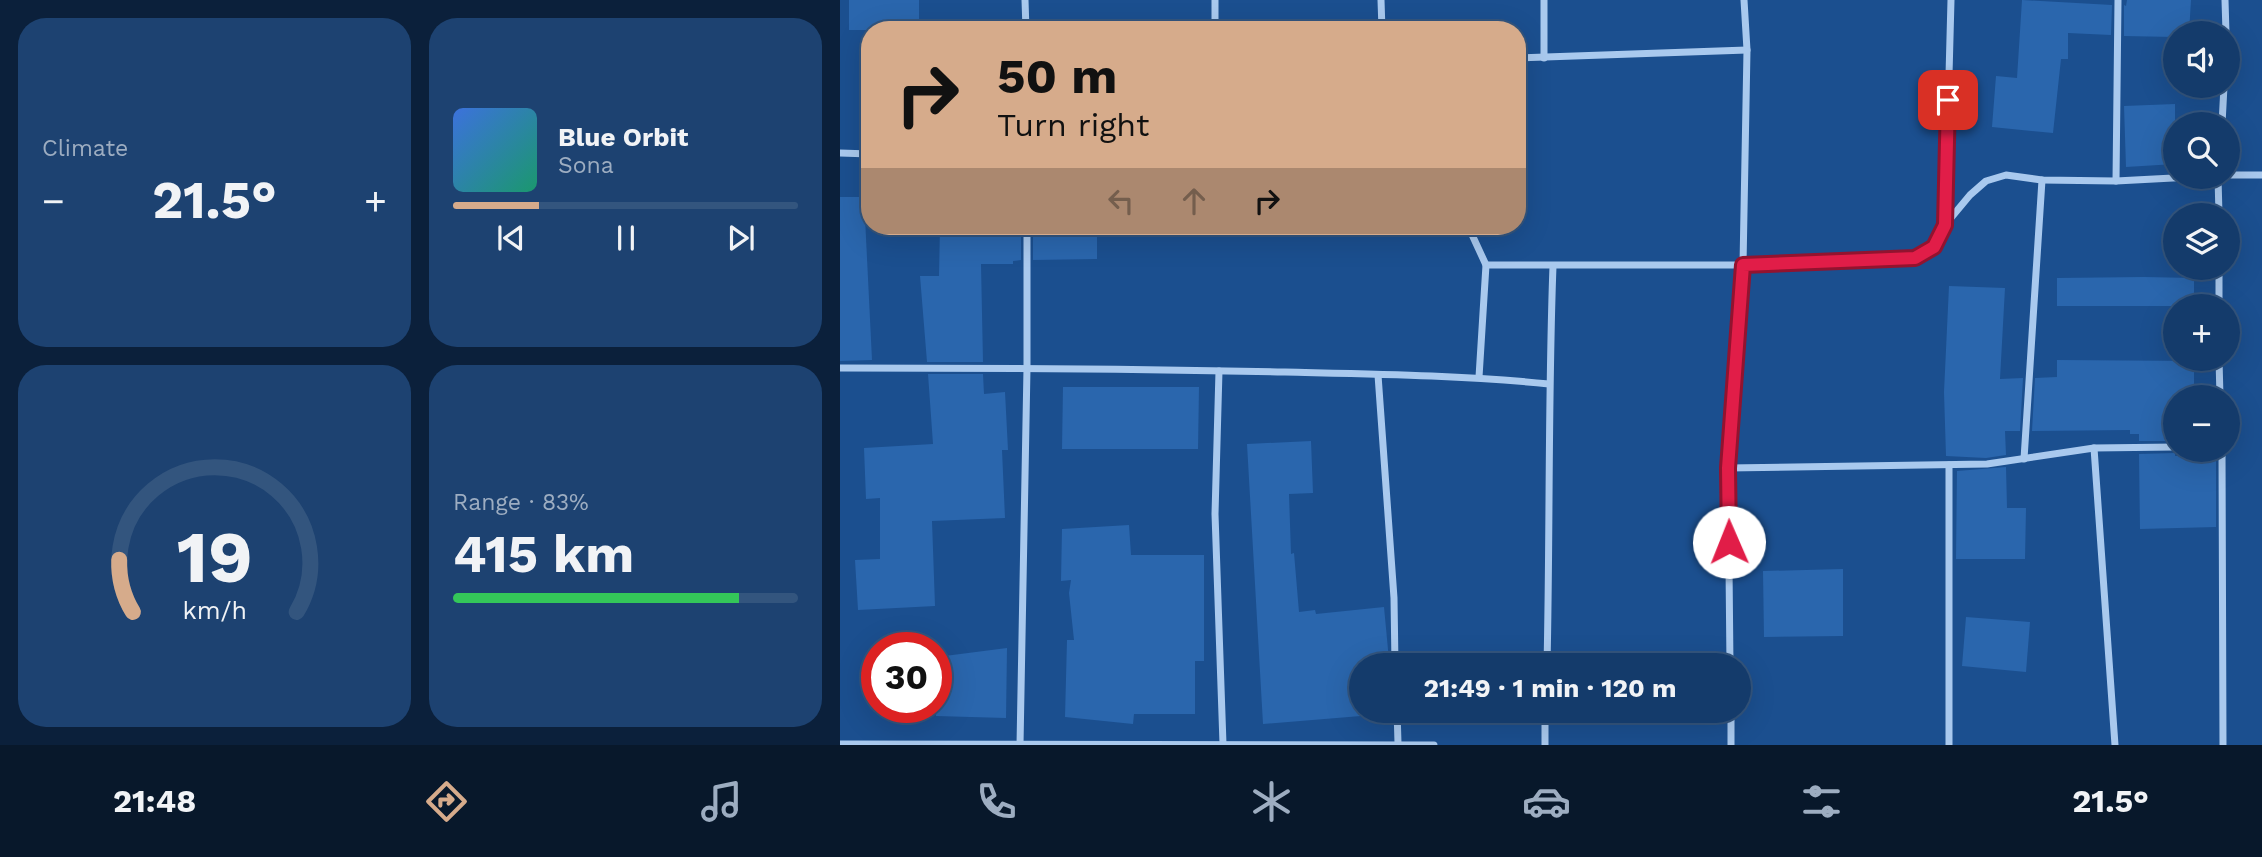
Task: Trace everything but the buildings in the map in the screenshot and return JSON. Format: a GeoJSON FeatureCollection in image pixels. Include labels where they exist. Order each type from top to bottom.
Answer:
{"type":"FeatureCollection","features":[{"type":"Feature","properties":{"kind":"street"},"geometry":{"type":"LineString","coordinates":[[1026,0],[1026,21]]}},
{"type":"Feature","properties":{"kind":"street"},"geometry":{"type":"LineString","coordinates":[[1215,0],[1215,21]]}},
{"type":"Feature","properties":{"kind":"street"},"geometry":{"type":"LineString","coordinates":[[1381,0],[1382,21]]}},
{"type":"Feature","properties":{"kind":"street"},"geometry":{"type":"LineString","coordinates":[[1544,0],[1544,58]]}},
{"type":"Feature","properties":{"kind":"street"},"geometry":{"type":"LineString","coordinates":[[1731,653],[1728,468],[1743,265],[1747,50],[1744,0]]}},
{"type":"Feature","properties":{"kind":"street"},"geometry":{"type":"LineString","coordinates":[[1945,225],[1951,0]]}},
{"type":"Feature","properties":{"kind":"street"},"geometry":{"type":"LineString","coordinates":[[2116,181],[2119,0]]}},
{"type":"Feature","properties":{"kind":"street"},"geometry":{"type":"LineString","coordinates":[[2225,0],[2226,21]]}},
{"type":"Feature","properties":{"kind":"street"},"geometry":{"type":"LineString","coordinates":[[1526,58],[1747,50]]}},
{"type":"Feature","properties":{"kind":"street"},"geometry":{"type":"LineString","coordinates":[[840,153],[861,154]]}},
{"type":"Feature","properties":{"kind":"street"},"geometry":{"type":"LineString","coordinates":[[1486,265],[1743,265],[1915,258],[1934,247],[1945,225],[1986,181],[2006,175],[2042,180],[2163,179]]}},
{"type":"Feature","properties":{"kind":"street"},"geometry":{"type":"LineString","coordinates":[[2240,175],[2262,175]]}},
{"type":"Feature","properties":{"kind":"street"},"geometry":{"type":"LineString","coordinates":[[2024,459],[2042,180]]}},
{"type":"Feature","properties":{"kind":"street"},"geometry":{"type":"LineString","coordinates":[[1020,745],[1027,235]]}},
{"type":"Feature","properties":{"kind":"street"},"geometry":{"type":"LineString","coordinates":[[1472,235],[1486,265],[1479,377]]}},
{"type":"Feature","properties":{"kind":"street"},"geometry":{"type":"LineString","coordinates":[[1547,653],[1549,384],[1553,266]]}},
{"type":"Feature","properties":{"kind":"street"},"geometry":{"type":"LineString","coordinates":[[840,369],[1027,368],[1378,374],[1479,377],[1549,384]]}},
{"type":"Feature","properties":{"kind":"street"},"geometry":{"type":"LineString","coordinates":[[1219,371],[1215,514],[1223,744]]}},
{"type":"Feature","properties":{"kind":"street"},"geometry":{"type":"LineString","coordinates":[[1378,374],[1394,653]]}},
{"type":"Feature","properties":{"kind":"street"},"geometry":{"type":"LineString","coordinates":[[1728,468],[1987,464],[2094,449],[2163,447]]}},
{"type":"Feature","properties":{"kind":"street"},"geometry":{"type":"LineString","coordinates":[[2094,449],[2115,745]]}},
{"type":"Feature","properties":{"kind":"street"},"geometry":{"type":"LineString","coordinates":[[2222,462],[2223,745]]}},
{"type":"Feature","properties":{"kind":"street"},"geometry":{"type":"LineString","coordinates":[[1949,465],[1949,745]]}},
{"type":"Feature","properties":{"kind":"street"},"geometry":{"type":"LineString","coordinates":[[1397,723],[1398,743]]}},
{"type":"Feature","properties":{"kind":"street"},"geometry":{"type":"LineString","coordinates":[[1545,723],[1545,745]]}},
{"type":"Feature","properties":{"kind":"street"},"geometry":{"type":"LineString","coordinates":[[1731,723],[1731,745]]}},
{"type":"Feature","properties":{"kind":"street"},"geometry":{"type":"LineString","coordinates":[[840,744],[1434,745]]}},
{"type":"Feature","properties":{"kind":"route"},"geometry":{"type":"LineString","coordinates":[[1729,542],[1728,468],[1743,265],[1915,258],[1934,247],[1945,225],[1948,100]]}}]}
